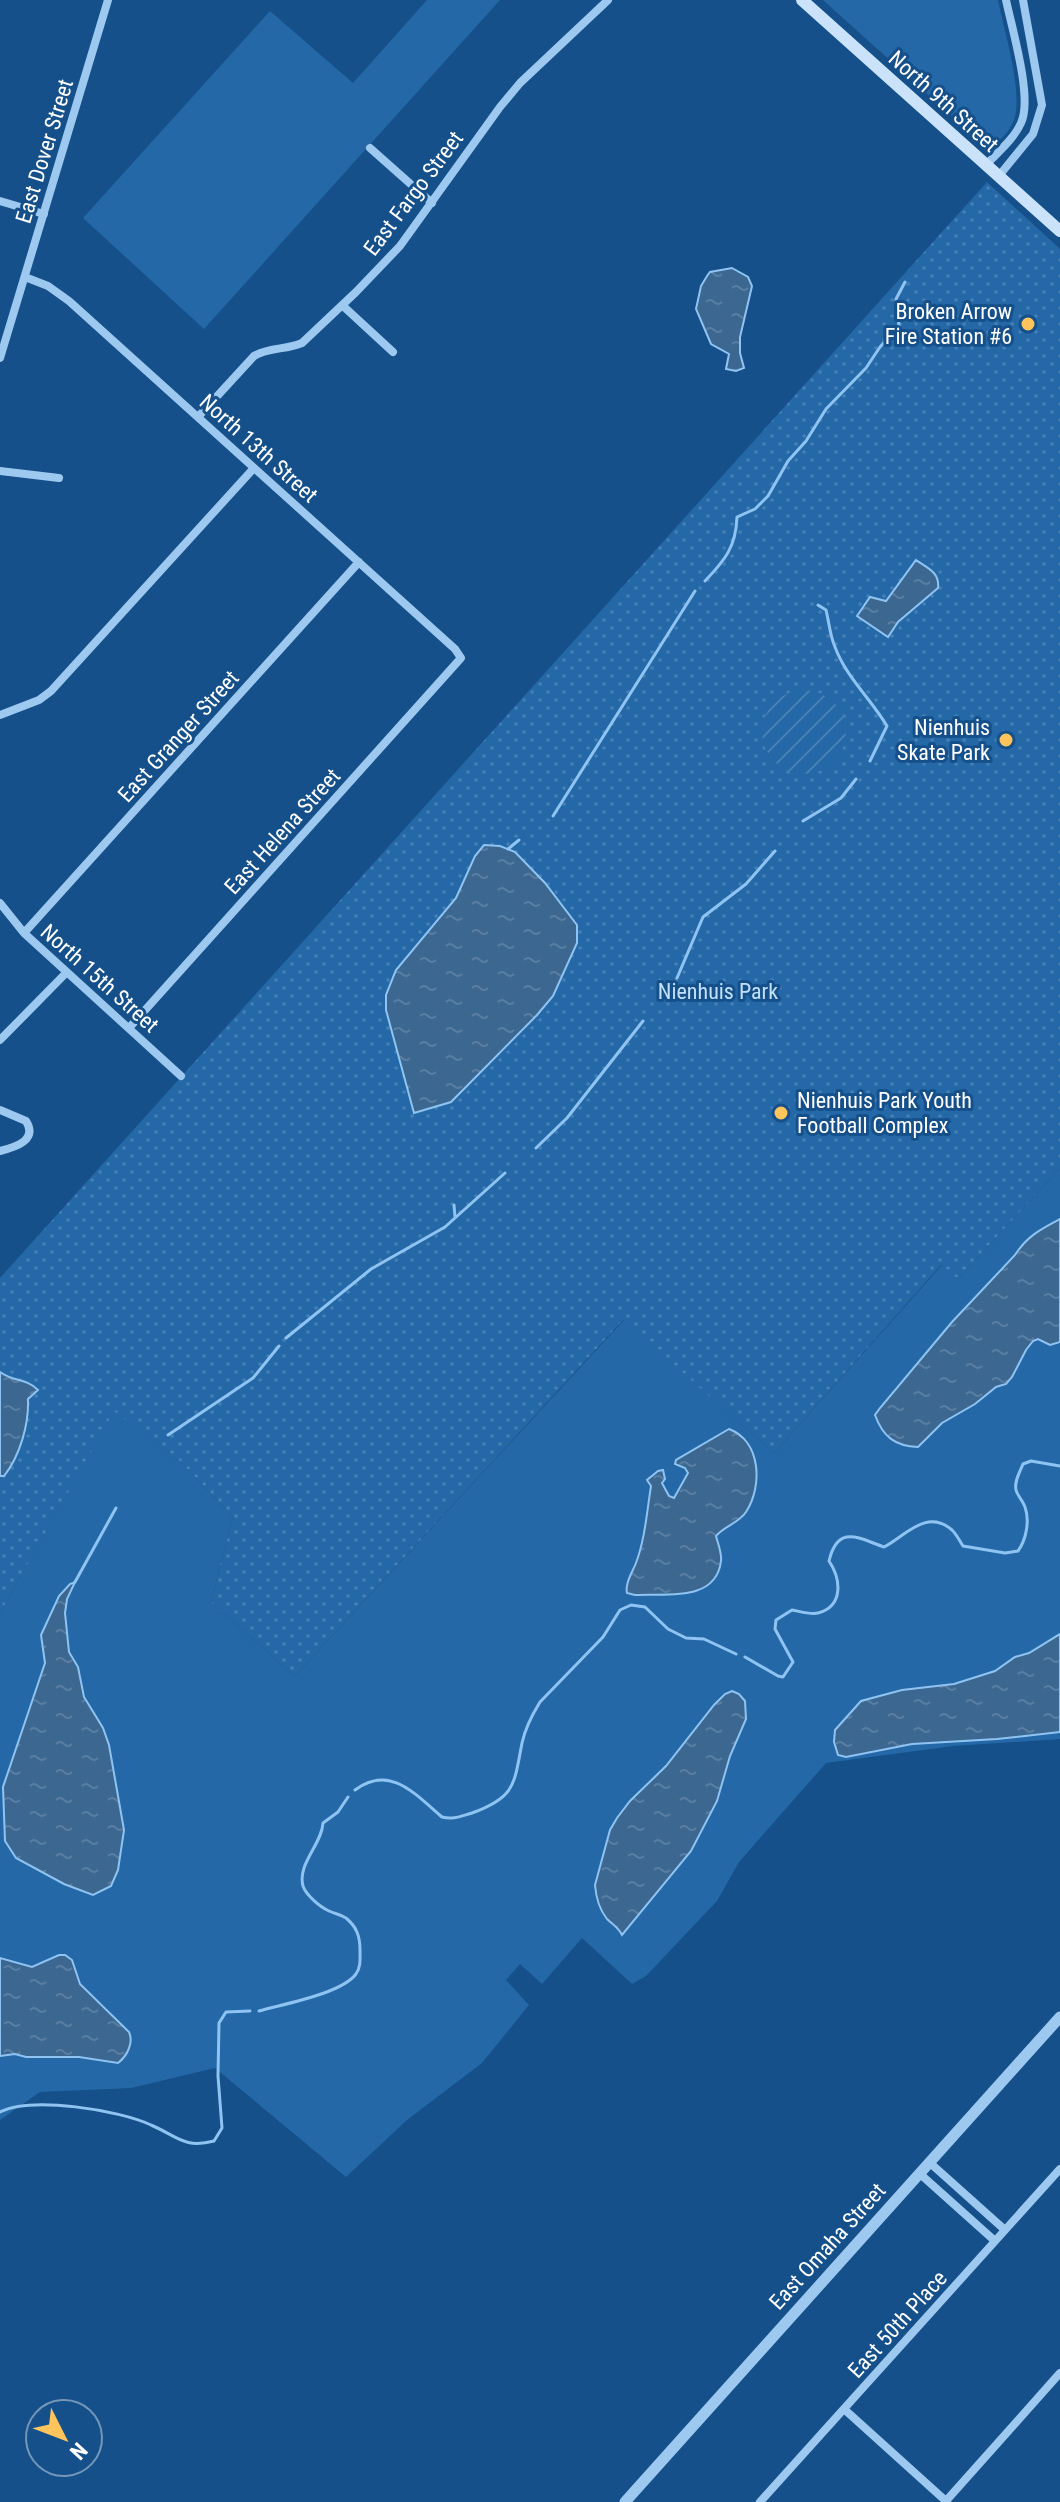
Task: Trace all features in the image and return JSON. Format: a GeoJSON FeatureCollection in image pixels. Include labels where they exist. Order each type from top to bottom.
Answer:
{"type":"FeatureCollection","features":[{"type":"Feature","properties":{"kind":"main road","name":"North 9th Street"},"geometry":{"type":"LineString","coordinates":[[802,0],[1060,231]]}},
{"type":"Feature","properties":{"kind":"street","name":"East Dover Street"},"geometry":{"type":"LineString","coordinates":[[0,358],[108,0]]}},
{"type":"Feature","properties":{"kind":"street","name":"East Fargo Street"},"geometry":{"type":"LineString","coordinates":[[198,417],[254,356],[265,350],[302,343],[342,305],[396,250],[520,83],[608,0]]}},
{"type":"Feature","properties":{"kind":"street"},"geometry":{"type":"LineString","coordinates":[[985,166],[1016,131],[1025,109],[1006,0]]}},
{"type":"Feature","properties":{"kind":"street"},"geometry":{"type":"LineString","coordinates":[[998,177],[1024,148],[1041,115],[1040,86],[1023,0]]}},
{"type":"Feature","properties":{"kind":"street"},"geometry":{"type":"LineString","coordinates":[[370,148],[432,203]]}},
{"type":"Feature","properties":{"kind":"street"},"geometry":{"type":"LineString","coordinates":[[0,201],[44,214]]}},
{"type":"Feature","properties":{"kind":"street","name":"North 13th Street"},"geometry":{"type":"LineString","coordinates":[[25,277],[61,294],[455,649],[461,658]]}},
{"type":"Feature","properties":{"kind":"street"},"geometry":{"type":"LineString","coordinates":[[342,305],[393,352]]}},
{"type":"Feature","properties":{"kind":"street"},"geometry":{"type":"LineString","coordinates":[[0,715],[31,704],[51,691],[254,468]]}},
{"type":"Feature","properties":{"kind":"street"},"geometry":{"type":"LineString","coordinates":[[0,471],[59,478]]}},
{"type":"Feature","properties":{"kind":"street","name":"East Granger Street"},"geometry":{"type":"LineString","coordinates":[[24,933],[359,562]]}},
{"type":"Feature","properties":{"kind":"street","name":"East Helena Street"},"geometry":{"type":"LineString","coordinates":[[129,1028],[461,658]]}},
{"type":"Feature","properties":{"kind":"street","name":"North 15th Street"},"geometry":{"type":"LineString","coordinates":[[0,903],[24,933],[181,1076]]}},
{"type":"Feature","properties":{"kind":"street"},"geometry":{"type":"LineString","coordinates":[[0,1040],[67,972]]}},
{"type":"Feature","properties":{"kind":"street"},"geometry":{"type":"LineString","coordinates":[[0,1110],[26,1121],[31,1131],[23,1142],[0,1151]]}},
{"type":"Feature","properties":{"kind":"street","name":"East Omaha Street"},"geometry":{"type":"LineString","coordinates":[[625,2502],[1060,2017]]}},
{"type":"Feature","properties":{"kind":"street"},"geometry":{"type":"LineString","coordinates":[[929,2162],[1005,2230]]}},
{"type":"Feature","properties":{"kind":"street","name":"East 50th Place"},"geometry":{"type":"LineString","coordinates":[[760,2502],[1060,2169]]}},
{"type":"Feature","properties":{"kind":"street"},"geometry":{"type":"LineString","coordinates":[[919,2173],[995,2241]]}},
{"type":"Feature","properties":{"kind":"street"},"geometry":{"type":"LineString","coordinates":[[844,2409],[946,2501],[1060,2373]]}},
{"type":"Feature","properties":{"kind":"green space"},"geometry":{"type":"Polygon","coordinates":[[[427,0],[500,0],[204,329],[83,218],[270,11],[353,83],[427,0]]]}},
{"type":"Feature","properties":{"kind":"green space"},"geometry":{"type":"Polygon","coordinates":[[[823,0],[998,0],[1016,90],[1015,117],[1009,129],[992,146],[984,145],[823,0]]]}},
{"type":"Feature","properties":{"kind":"green space","name":"Nienhuis Park"},"geometry":{"type":"Polygon","coordinates":[[[987,182],[1060,249],[1060,1168],[958,1279],[941,1265],[774,1453],[623,1320],[295,1676],[211,1602],[233,1517],[180,1461],[114,1411],[0,1613],[0,1278],[987,182]]]}},
{"type":"Feature","properties":{"kind":"green space"},"geometry":{"type":"Polygon","coordinates":[[[804,690],[820,693],[834,702],[843,716],[846,732],[843,748],[834,762],[820,771],[804,774],[788,771],[774,762],[765,748],[762,732],[765,716],[774,702],[788,693],[804,690]]]}},
{"type":"Feature","properties":{"kind":"green space"},"geometry":{"type":"Polygon","coordinates":[[[1060,1168],[1060,1739],[953,1746],[826,1763],[739,1862],[717,1901],[646,1976],[632,1984],[582,1938],[542,1984],[520,1964],[506,1980],[529,2005],[482,2063],[407,2120],[346,2177],[215,2068],[131,2088],[40,2092],[0,2120],[0,1613],[114,1410],[180,1461],[233,1517],[211,1602],[295,1676],[624,1320],[774,1453],[942,1265],[958,1279],[1060,1168]]]}},
{"type":"Feature","properties":{"kind":"water"},"geometry":{"type":"Polygon","coordinates":[[[732,268],[748,277],[752,286],[740,337],[744,368],[736,371],[726,369],[729,354],[711,344],[696,309],[701,286],[710,272],[732,268]]]}},
{"type":"Feature","properties":{"kind":"water"},"geometry":{"type":"Polygon","coordinates":[[[916,560],[935,574],[938,588],[898,622],[888,637],[857,616],[870,597],[886,601],[916,560]]]}},
{"type":"Feature","properties":{"kind":"water"},"geometry":{"type":"Polygon","coordinates":[[[484,845],[500,846],[515,852],[545,883],[577,925],[577,943],[553,996],[537,1015],[451,1102],[414,1113],[386,1010],[386,995],[396,970],[456,898],[475,856],[484,845]]]}},
{"type":"Feature","properties":{"kind":"water"},"geometry":{"type":"Polygon","coordinates":[[[1060,1219],[1060,1342],[1050,1345],[1038,1339],[1033,1341],[1006,1384],[996,1387],[975,1404],[942,1423],[918,1447],[891,1439],[875,1415],[880,1408],[1024,1243],[1060,1219]]]}},
{"type":"Feature","properties":{"kind":"water"},"geometry":{"type":"Polygon","coordinates":[[[0,1372],[38,1390],[28,1399],[22,1439],[15,1459],[4,1476],[0,1476],[0,1372]]]}},
{"type":"Feature","properties":{"kind":"water"},"geometry":{"type":"Polygon","coordinates":[[[729,1429],[748,1443],[757,1477],[746,1512],[716,1536],[721,1558],[717,1574],[710,1584],[687,1593],[627,1593],[644,1535],[651,1486],[647,1480],[663,1470],[665,1479],[662,1483],[669,1496],[674,1498],[688,1473],[685,1468],[675,1464],[676,1460],[729,1429]]]}},
{"type":"Feature","properties":{"kind":"water"},"geometry":{"type":"Polygon","coordinates":[[[75,1582],[65,1613],[69,1652],[78,1667],[84,1697],[103,1728],[109,1745],[124,1830],[118,1870],[111,1886],[93,1895],[64,1884],[16,1858],[5,1841],[3,1787],[45,1663],[41,1635],[59,1596],[75,1582]]]}},
{"type":"Feature","properties":{"kind":"water"},"geometry":{"type":"Polygon","coordinates":[[[1060,1634],[1060,1732],[912,1744],[846,1757],[838,1755],[834,1742],[835,1730],[861,1701],[902,1690],[954,1684],[995,1671],[1060,1634]]]}},
{"type":"Feature","properties":{"kind":"water"},"geometry":{"type":"Polygon","coordinates":[[[732,1691],[745,1701],[746,1719],[730,1756],[717,1801],[691,1851],[622,1935],[602,1911],[595,1890],[610,1830],[630,1801],[666,1766],[714,1705],[732,1691]]]}},
{"type":"Feature","properties":{"kind":"water"},"geometry":{"type":"Polygon","coordinates":[[[59,1955],[72,1960],[80,1984],[129,2032],[129,2049],[118,2063],[79,2057],[0,2056],[0,1958],[32,1967],[59,1955]]]}},
{"type":"Feature","properties":{"kind":"waterway"},"geometry":{"type":"LineString","coordinates":[[705,581],[728,552],[737,517],[755,509],[768,496],[788,461],[806,441],[826,409],[866,368],[899,326],[896,299],[905,282]]}},
{"type":"Feature","properties":{"kind":"waterway"},"geometry":{"type":"LineString","coordinates":[[553,816],[695,591]]}},
{"type":"Feature","properties":{"kind":"waterway"},"geometry":{"type":"LineString","coordinates":[[818,605],[826,610],[833,643],[840,658],[887,726],[870,761]]}},
{"type":"Feature","properties":{"kind":"waterway"},"geometry":{"type":"LineString","coordinates":[[803,821],[841,798],[856,779]]}},
{"type":"Feature","properties":{"kind":"waterway"},"geometry":{"type":"LineString","coordinates":[[508,849],[519,840]]}},
{"type":"Feature","properties":{"kind":"waterway"},"geometry":{"type":"LineString","coordinates":[[677,978],[703,917],[746,884],[775,851]]}},
{"type":"Feature","properties":{"kind":"waterway"},"geometry":{"type":"LineString","coordinates":[[536,1148],[567,1118],[643,1021]]}},
{"type":"Feature","properties":{"kind":"waterway"},"geometry":{"type":"LineString","coordinates":[[286,1338],[371,1269],[445,1227],[505,1173]]}},
{"type":"Feature","properties":{"kind":"waterway"},"geometry":{"type":"LineString","coordinates":[[454,1205],[455,1217]]}},
{"type":"Feature","properties":{"kind":"waterway"},"geometry":{"type":"LineString","coordinates":[[168,1435],[253,1378],[279,1346]]}},
{"type":"Feature","properties":{"kind":"waterway"},"geometry":{"type":"LineString","coordinates":[[745,1657],[783,1677],[793,1662],[775,1629],[776,1620],[792,1610],[815,1613],[832,1604],[838,1584],[829,1561],[833,1549],[844,1538],[858,1538],[884,1547],[916,1526],[934,1522],[952,1530],[963,1546],[1005,1553],[1018,1551],[1027,1524],[1025,1507],[1016,1487],[1023,1464],[1031,1461],[1060,1466]]}},
{"type":"Feature","properties":{"kind":"waterway"},"geometry":{"type":"LineString","coordinates":[[75,1582],[116,1508]]}},
{"type":"Feature","properties":{"kind":"waterway"},"geometry":{"type":"LineString","coordinates":[[355,1790],[368,1783],[391,1781],[412,1791],[446,1818],[472,1813],[497,1801],[505,1795],[514,1779],[525,1733],[540,1702],[603,1637],[620,1610],[631,1605],[645,1607],[668,1629],[686,1638],[704,1639],[736,1654]]}},
{"type":"Feature","properties":{"kind":"waterway"},"geometry":{"type":"LineString","coordinates":[[259,2011],[325,1993],[349,1981],[358,1971],[360,1945],[355,1929],[346,1918],[325,1909],[314,1900],[303,1886],[302,1878],[323,1823],[338,1812],[348,1797]]}},
{"type":"Feature","properties":{"kind":"waterway"},"geometry":{"type":"LineString","coordinates":[[0,2112],[33,2105],[76,2107],[137,2119],[188,2142],[214,2141],[222,2128],[218,2076],[219,2023],[226,2012],[250,2011]]}},
{"type":"Feature","properties":{"kind":"place","name":"Broken Arrow Fire Station #6"},"geometry":{"type":"Point","coordinates":[1028,324]}},
{"type":"Feature","properties":{"kind":"place","name":"Nienhuis Skate Park"},"geometry":{"type":"Point","coordinates":[1006,740]}},
{"type":"Feature","properties":{"kind":"place","name":"Nienhuis Park Youth Football Complex"},"geometry":{"type":"Point","coordinates":[781,1113]}}]}
